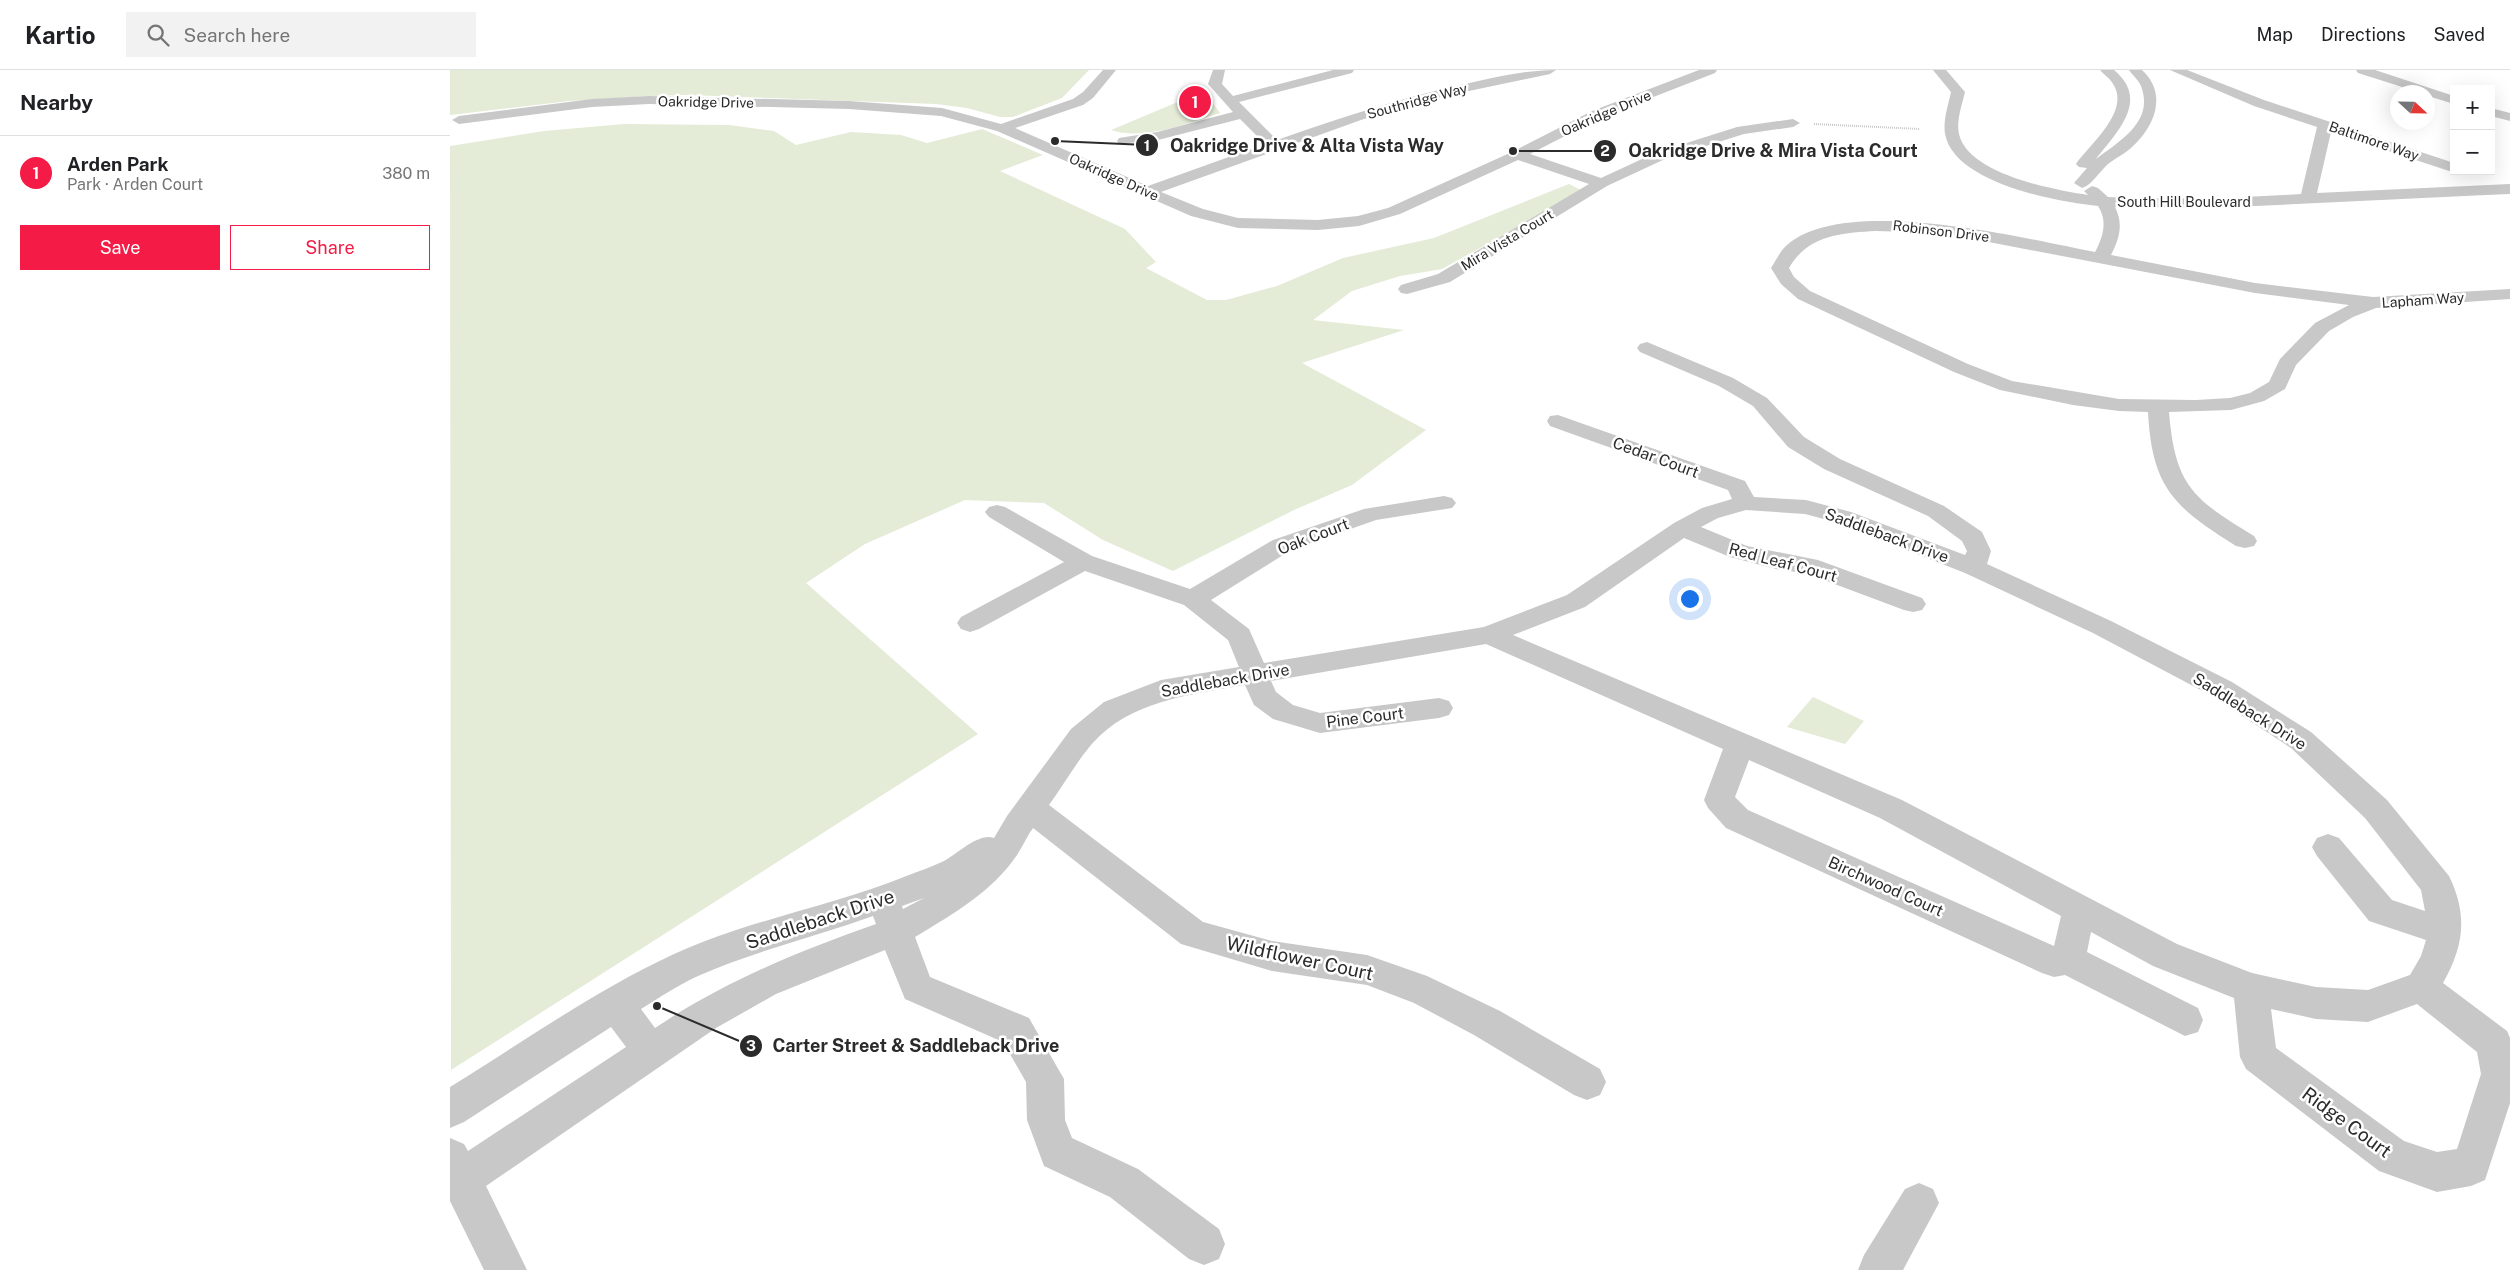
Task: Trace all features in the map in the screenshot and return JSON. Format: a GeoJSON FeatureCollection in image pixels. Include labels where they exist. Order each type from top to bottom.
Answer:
{"type":"FeatureCollection","features":[{"type":"Feature","properties":{"kind":"street"},"geometry":{"type":"LineString","coordinates":[[1002,128],[1078,102],[1088,95],[1110,70]]}},
{"type":"Feature","properties":{"kind":"street"},"geometry":{"type":"LineString","coordinates":[[1218,70],[1215,84],[1241,114],[1274,146]]}},
{"type":"Feature","properties":{"kind":"street"},"geometry":{"type":"LineString","coordinates":[[1229,101],[1348,70]]}},
{"type":"Feature","properties":{"kind":"street","name":"Southridge Way"},"geometry":{"type":"LineString","coordinates":[[1146,192],[1356,117],[1423,97],[1550,70]]}},
{"type":"Feature","properties":{"kind":"street","name":"Oakridge Drive"},"geometry":{"type":"LineString","coordinates":[[459,120],[592,103],[649,100],[849,105],[942,112],[1002,128],[1197,213],[1238,222],[1318,225],[1359,221],[1417,202],[1518,155],[1597,114],[1711,70]]}},
{"type":"Feature","properties":{"kind":"street","name":"South Hill Boulevard"},"geometry":{"type":"LineString","coordinates":[[1939,70],[1958,92],[1951,131],[1954,142],[1969,159],[1998,177],[2020,186],[2105,202],[2224,203],[2510,187]]}},
{"type":"Feature","properties":{"kind":"street"},"geometry":{"type":"LineString","coordinates":[[2082,183],[2084,165],[2120,116],[2126,102],[2122,86],[2114,75],[2106,70]]}},
{"type":"Feature","properties":{"kind":"street"},"geometry":{"type":"LineString","coordinates":[[2082,183],[2098,165],[2127,144],[2144,125],[2152,98],[2150,87],[2136,70]]}},
{"type":"Feature","properties":{"kind":"street","name":"Baltimore Way"},"geometry":{"type":"LineString","coordinates":[[2176,70],[2259,103],[2294,113],[2450,167]]}},
{"type":"Feature","properties":{"kind":"street","name":"Baltimore Way"},"geometry":{"type":"LineString","coordinates":[[2195,70],[2271,101],[2294,113]]}},
{"type":"Feature","properties":{"kind":"street"},"geometry":{"type":"LineString","coordinates":[[2362,70],[2450,99]]}},
{"type":"Feature","properties":{"kind":"street"},"geometry":{"type":"LineString","coordinates":[[2495,113],[2510,117]]}},
{"type":"Feature","properties":{"kind":"street"},"geometry":{"type":"LineString","coordinates":[[1124,141],[1158,136],[1241,114]]}},
{"type":"Feature","properties":{"kind":"street","name":"Mira Vista Court"},"geometry":{"type":"LineString","coordinates":[[1407,288],[1444,278],[1602,183],[1660,156],[1742,130],[1793,123]]}},
{"type":"Feature","properties":{"kind":"street"},"geometry":{"type":"LineString","coordinates":[[2308,199],[2325,125]]}},
{"type":"Feature","properties":{"kind":"street"},"geometry":{"type":"LineString","coordinates":[[1518,155],[1602,183]]}},
{"type":"Feature","properties":{"kind":"street"},"geometry":{"type":"LineString","coordinates":[[2477,175],[2510,187]]}},
{"type":"Feature","properties":{"kind":"street"},"geometry":{"type":"LineString","coordinates":[[2082,183],[2105,202],[2112,220],[2112,238],[2100,259]]}},
{"type":"Feature","properties":{"kind":"street","name":"Robinson Drive"},"geometry":{"type":"LineString","coordinates":[[2158,405],[2119,405],[2073,399],[2007,386],[1961,368],[1804,295],[1787,280],[1780,268],[1784,257],[1794,248],[1811,239],[1831,232],[1870,225],[1896,224],[1942,228],[2255,288],[2373,304]]}},
{"type":"Feature","properties":{"kind":"street","name":"Lapham Way"},"geometry":{"type":"LineString","coordinates":[[2158,405],[2231,404],[2257,397],[2278,385],[2287,363],[2322,327],[2346,313],[2373,304],[2510,294]]}},
{"type":"Feature","properties":{"kind":"street"},"geometry":{"type":"LineString","coordinates":[[1648,348],[1726,382],[1760,402],[1796,442],[1832,464],[1936,512],[1973,537],[1979,551],[1974,566]]}},
{"type":"Feature","properties":{"kind":"street"},"geometry":{"type":"LineString","coordinates":[[2158,405],[2164,456],[2177,488],[2204,515],[2245,541]]}},
{"type":"Feature","properties":{"kind":"street","name":"Cedar Court"},"geometry":{"type":"LineString","coordinates":[[1558,421],[1737,486],[1745,503]]}},
{"type":"Feature","properties":{"kind":"street","name":"Oak Court"},"geometry":{"type":"LineString","coordinates":[[1193,599],[1282,545],[1372,514],[1444,503]]}},
{"type":"Feature","properties":{"kind":"street","name":"Saddleback Drive"},"geometry":{"type":"LineString","coordinates":[[450,1108],[616,1004],[684,966],[752,939],[821,920],[890,915],[947,901],[979,877],[1006,846],[1024,816],[1081,737],[1114,709],[1161,690],[1488,635],[1576,601],[1682,528],[1710,513],[1745,503],[1806,507],[1843,517],[1974,566],[2102,627],[2222,689],[2301,740],[2376,809],[2436,886],[2446,932],[2437,961],[2422,987]]}},
{"type":"Feature","properties":{"kind":"street"},"geometry":{"type":"LineString","coordinates":[[997,512],[1083,562],[1193,599],[1240,635],[1253,674]]}},
{"type":"Feature","properties":{"kind":"street","name":"Red Leaf Court"},"geometry":{"type":"LineString","coordinates":[[1682,528],[1739,552],[1780,562],[1809,566],[1913,604]]}},
{"type":"Feature","properties":{"kind":"street"},"geometry":{"type":"LineString","coordinates":[[970,623],[1083,562]]}},
{"type":"Feature","properties":{"kind":"street"},"geometry":{"type":"LineString","coordinates":[[1488,635],[1890,809],[2165,955],[2251,989],[2316,1003],[2368,1006],[2422,987]]}},
{"type":"Feature","properties":{"kind":"street","name":"Pine Court"},"geometry":{"type":"LineString","coordinates":[[1253,674],[1264,698],[1282,712],[1320,723],[1439,708]]}},
{"type":"Feature","properties":{"kind":"street","name":"Birchwood Court"},"geometry":{"type":"LineString","coordinates":[[1740,743],[1720,800],[1737,819],[2054,962],[2068,959]]}},
{"type":"Feature","properties":{"kind":"street","name":"Wildflower Court"},"geometry":{"type":"LineString","coordinates":[[1024,816],[1193,934],[1272,956],[1367,970],[1427,992],[1487,1023],[1587,1082]]}},
{"type":"Feature","properties":{"kind":"street"},"geometry":{"type":"LineString","coordinates":[[2328,847],[2381,911],[2446,932]]}},
{"type":"Feature","properties":{"kind":"street"},"geometry":{"type":"LineString","coordinates":[[2079,910],[2068,959],[2185,1020]]}},
{"type":"Feature","properties":{"kind":"street"},"geometry":{"type":"LineString","coordinates":[[890,915],[917,988],[1016,1030],[1045,1079],[1046,1120],[1058,1152],[1124,1183],[1204,1244]]}},
{"type":"Feature","properties":{"kind":"street","name":"Saddleback Drive"},"geometry":{"type":"LineString","coordinates":[[455,1168],[650,1051],[703,1016],[764,983],[826,957],[890,915]]}},
{"type":"Feature","properties":{"kind":"street","name":"Ridge Court"},"geometry":{"type":"LineString","coordinates":[[2251,989],[2259,1057],[2392,1157],[2436,1172],[2471,1166],[2500,1074],[2494,1043],[2422,987]]}},
{"type":"Feature","properties":{"kind":"street"},"geometry":{"type":"LineString","coordinates":[[616,1004],[650,1051]]}},
{"type":"Feature","properties":{"kind":"street"},"geometry":{"type":"LineString","coordinates":[[455,1168],[506,1270]]}},
{"type":"Feature","properties":{"kind":"street"},"geometry":{"type":"LineString","coordinates":[[1879,1270],[1919,1203]]}},
{"type":"Feature","properties":{"kind":"path"},"geometry":{"type":"LineString","coordinates":[[1793,123],[1881,129],[1920,129]]}},
{"type":"Feature","properties":{"kind":"green space"},"geometry":{"type":"Polygon","coordinates":[[[450,70],[1089,70],[1062,98],[1013,117],[1000,117],[967,108],[936,104],[688,95],[569,101],[450,115],[450,70]]]}},
{"type":"Feature","properties":{"kind":"green space"},"geometry":{"type":"Polygon","coordinates":[[[1204,91],[1220,113],[1180,126],[1152,132],[1124,133],[1111,130],[1204,91]]]}},
{"type":"Feature","properties":{"kind":"green space"},"geometry":{"type":"Polygon","coordinates":[[[624,124],[729,125],[774,131],[796,145],[851,132],[901,135],[927,143],[982,129],[1043,155],[1000,171],[1125,229],[1156,262],[1146,268],[1207,300],[1226,300],[1277,286],[1343,258],[1434,238],[1569,184],[1583,191],[1442,269],[1400,276],[1352,291],[1313,320],[1404,330],[1302,363],[1426,430],[1352,485],[1294,510],[1173,571],[1103,540],[1044,503],[965,500],[865,544],[806,583],[978,734],[451,1070],[450,146],[544,131],[624,124]]]}},
{"type":"Feature","properties":{"kind":"green space"},"geometry":{"type":"Polygon","coordinates":[[[1813,697],[1864,721],[1845,744],[1787,727],[1813,697]]]}},
{"type":"Feature","properties":{"kind":"place","name":"Arden Park"},"geometry":{"type":"Point","coordinates":[1195,102]}},
{"type":"Feature","properties":{"kind":"place","name":"Oakridge Drive & Alta Vista Way"},"geometry":{"type":"Point","coordinates":[1055,141]}},
{"type":"Feature","properties":{"kind":"place","name":"Oakridge Drive & Mira Vista Court"},"geometry":{"type":"Point","coordinates":[1513,151]}},
{"type":"Feature","properties":{"kind":"place","name":"Carter Street & Saddleback Drive"},"geometry":{"type":"Point","coordinates":[657,1006]}}]}
